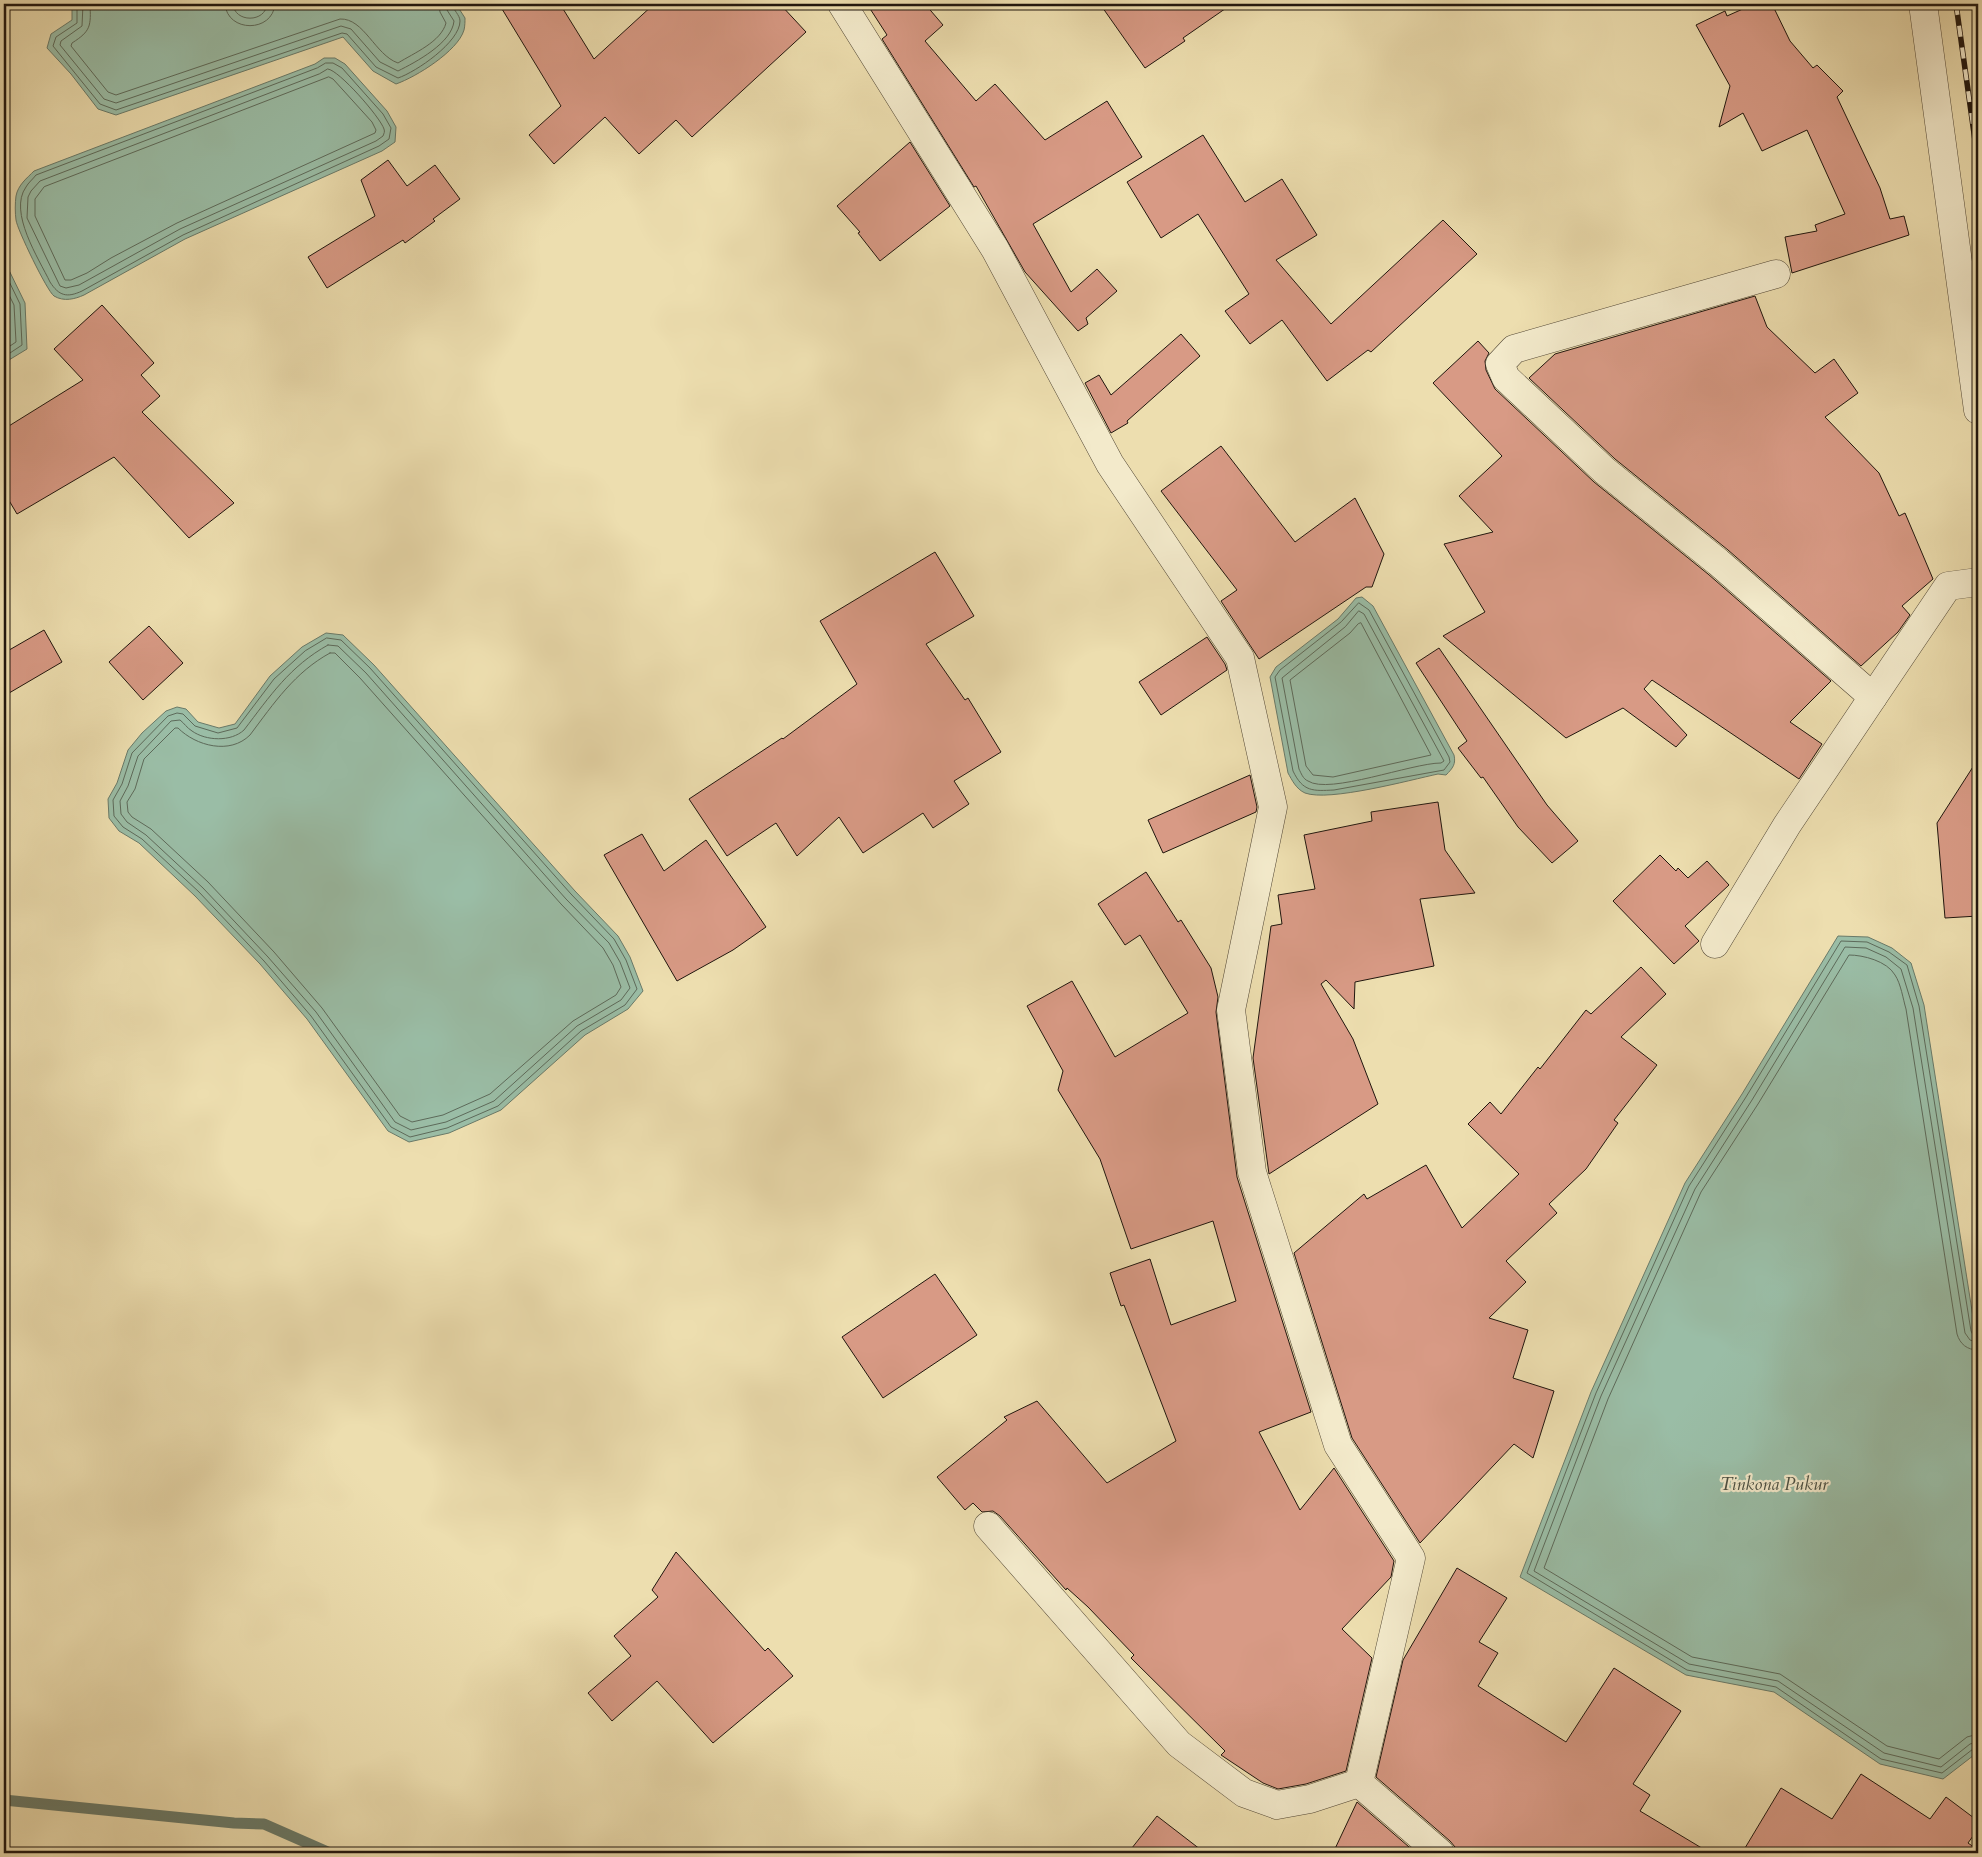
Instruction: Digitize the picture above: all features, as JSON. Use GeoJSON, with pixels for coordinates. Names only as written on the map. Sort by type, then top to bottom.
{"type":"FeatureCollection","features":[{"type":"Feature","properties":{"kind":"street"},"geometry":{"type":"LineString","coordinates":[[842,4],[995,249],[1110,464],[1240,658],[1273,807],[1231,1010],[1252,1172],[1338,1445],[1411,1558],[1359,1783]]}},
{"type":"Feature","properties":{"kind":"street"},"geometry":{"type":"LineString","coordinates":[[1923,4],[1978,410]]}},
{"type":"Feature","properties":{"kind":"street"},"geometry":{"type":"LineString","coordinates":[[1776,274],[1514,349],[1500,364],[1506,378],[1605,471],[1718,562],[1873,697]]}},
{"type":"Feature","properties":{"kind":"street"},"geometry":{"type":"LineString","coordinates":[[1715,944],[1787,825],[1948,586],[1978,582]]}},
{"type":"Feature","properties":{"kind":"street"},"geometry":{"type":"LineString","coordinates":[[988,1526],[1179,1744],[1244,1794],[1277,1805],[1310,1799],[1359,1783]]}},
{"type":"Feature","properties":{"kind":"street"},"geometry":{"type":"LineString","coordinates":[[1359,1783],[1440,1853]]}},
{"type":"Feature","properties":{"kind":"water"},"geometry":{"type":"Polygon","coordinates":[[[72,4],[236,4],[247,7],[270,4],[456,4],[465,18],[465,24],[460,38],[445,54],[414,76],[396,84],[373,71],[343,37],[116,115],[98,109],[71,74],[47,48],[51,34],[72,20],[72,4]]]}},
{"type":"Feature","properties":{"kind":"water"},"geometry":{"type":"Polygon","coordinates":[[[324,58],[335,58],[345,64],[387,111],[396,127],[395,142],[382,151],[185,239],[84,295],[77,298],[62,299],[50,292],[21,235],[16,220],[15,205],[17,192],[23,182],[34,171],[315,64],[324,58]]]}},
{"type":"Feature","properties":{"kind":"water"},"geometry":{"type":"Polygon","coordinates":[[[4,260],[25,303],[27,349],[4,363],[4,260]]]}},
{"type":"Feature","properties":{"kind":"water"},"geometry":{"type":"Polygon","coordinates":[[[1362,597],[1373,606],[1454,755],[1454,763],[1446,775],[1438,774],[1350,793],[1316,795],[1305,793],[1297,787],[1288,773],[1270,677],[1276,667],[1338,619],[1356,598],[1362,597]]]}},
{"type":"Feature","properties":{"kind":"water"},"geometry":{"type":"Polygon","coordinates":[[[326,633],[343,635],[374,665],[575,891],[618,936],[630,957],[643,991],[628,1009],[585,1035],[501,1110],[449,1133],[409,1142],[388,1131],[307,1019],[260,964],[195,896],[139,843],[119,831],[109,818],[108,799],[117,783],[128,750],[142,733],[166,711],[177,707],[186,709],[198,722],[219,728],[235,724],[270,676],[302,647],[326,633]]]}},
{"type":"Feature","properties":{"kind":"water","name":"Tinkona Pukur"},"geometry":{"type":"Polygon","coordinates":[[[1838,936],[1868,937],[1892,948],[1911,963],[1924,1005],[1978,1349],[1978,1752],[1943,1779],[1880,1764],[1774,1692],[1686,1675],[1520,1577],[1591,1392],[1685,1183],[1742,1094],[1838,936]]]}},
{"type":"Feature","properties":{"kind":"building"},"geometry":{"type":"Polygon","coordinates":[[[499,4],[560,4],[594,59],[654,4],[780,4],[806,32],[692,137],[676,120],[639,154],[605,117],[554,164],[529,135],[561,106],[499,4]]]}},
{"type":"Feature","properties":{"kind":"building"},"geometry":{"type":"Polygon","coordinates":[[[867,4],[925,4],[943,25],[925,41],[976,101],[995,84],[1045,140],[1107,101],[1142,157],[1033,224],[1071,292],[1097,269],[1117,291],[1086,318],[1088,324],[1078,331],[1025,272],[976,186],[974,187],[882,39],[887,35],[867,4]]]}},
{"type":"Feature","properties":{"kind":"building"},"geometry":{"type":"Polygon","coordinates":[[[1100,4],[1232,4],[1183,38],[1185,41],[1145,68],[1100,4]]]}},
{"type":"Feature","properties":{"kind":"building"},"geometry":{"type":"Polygon","coordinates":[[[1754,4],[1772,4],[1790,41],[1813,68],[1817,65],[1843,91],[1837,97],[1880,188],[1890,219],[1904,216],[1909,235],[1792,273],[1785,237],[1817,231],[1815,225],[1845,214],[1807,130],[1762,151],[1743,113],[1719,127],[1730,86],[1696,25],[1725,11],[1727,16],[1754,4]]]}},
{"type":"Feature","properties":{"kind":"building"},"geometry":{"type":"Polygon","coordinates":[[[1203,135],[1245,202],[1282,179],[1317,235],[1276,260],[1331,324],[1443,220],[1477,254],[1371,352],[1368,350],[1327,381],[1282,320],[1250,344],[1225,311],[1249,294],[1198,214],[1161,238],[1127,182],[1203,135]]]}},
{"type":"Feature","properties":{"kind":"building"},"geometry":{"type":"Polygon","coordinates":[[[910,142],[950,206],[880,261],[858,233],[860,232],[837,206],[910,142]]]}},
{"type":"Feature","properties":{"kind":"building"},"geometry":{"type":"Polygon","coordinates":[[[388,160],[407,186],[435,165],[460,199],[433,219],[435,221],[405,243],[403,240],[327,288],[308,257],[375,216],[361,180],[388,160]]]}},
{"type":"Feature","properties":{"kind":"building"},"geometry":{"type":"Polygon","coordinates":[[[1755,296],[1767,327],[1815,373],[1834,359],[1858,393],[1825,417],[1879,473],[1899,516],[1905,513],[1933,579],[1902,606],[1910,615],[1898,632],[1861,666],[1728,550],[1615,459],[1529,378],[1555,354],[1755,296]]]}},
{"type":"Feature","properties":{"kind":"building"},"geometry":{"type":"Polygon","coordinates":[[[102,305],[154,363],[141,375],[160,396],[142,412],[234,503],[189,538],[114,457],[17,514],[4,492],[4,429],[83,380],[54,349],[102,305]]]}},
{"type":"Feature","properties":{"kind":"building"},"geometry":{"type":"Polygon","coordinates":[[[1181,334],[1200,356],[1127,421],[1128,423],[1111,433],[1085,383],[1099,375],[1111,395],[1181,334]]]}},
{"type":"Feature","properties":{"kind":"building"},"geometry":{"type":"Polygon","coordinates":[[[1478,341],[1489,353],[1485,361],[1486,370],[1495,389],[1594,482],[1708,574],[1831,681],[1790,722],[1822,744],[1799,779],[1652,680],[1644,689],[1687,735],[1676,747],[1623,708],[1566,738],[1443,636],[1485,612],[1444,544],[1493,532],[1459,496],[1502,456],[1433,383],[1478,341]]]}},
{"type":"Feature","properties":{"kind":"building"},"geometry":{"type":"Polygon","coordinates":[[[1221,446],[1295,542],[1355,498],[1384,554],[1372,587],[1366,587],[1259,659],[1221,601],[1237,590],[1161,491],[1221,446]]]}},
{"type":"Feature","properties":{"kind":"building"},"geometry":{"type":"Polygon","coordinates":[[[935,552],[974,616],[926,644],[965,700],[968,698],[1001,752],[954,781],[969,804],[933,828],[923,813],[863,853],[839,817],[797,856],[776,823],[727,856],[689,799],[783,739],[857,684],[820,621],[935,552]]]}},
{"type":"Feature","properties":{"kind":"building"},"geometry":{"type":"Polygon","coordinates":[[[149,626],[183,663],[143,700],[109,662],[149,626]]]}},
{"type":"Feature","properties":{"kind":"building"},"geometry":{"type":"Polygon","coordinates":[[[44,630],[62,662],[4,696],[4,653],[44,630]]]}},
{"type":"Feature","properties":{"kind":"building"},"geometry":{"type":"Polygon","coordinates":[[[1207,637],[1227,670],[1161,715],[1139,682],[1207,637]]]}},
{"type":"Feature","properties":{"kind":"building"},"geometry":{"type":"Polygon","coordinates":[[[1439,648],[1547,805],[1578,841],[1552,863],[1518,827],[1483,777],[1481,778],[1458,748],[1467,741],[1416,663],[1439,648]]]}},
{"type":"Feature","properties":{"kind":"building"},"geometry":{"type":"Polygon","coordinates":[[[1978,759],[1978,916],[1945,918],[1937,823],[1978,759]]]}},
{"type":"Feature","properties":{"kind":"building"},"geometry":{"type":"Polygon","coordinates":[[[1250,775],[1257,807],[1256,812],[1163,853],[1148,820],[1250,775]]]}},
{"type":"Feature","properties":{"kind":"building"},"geometry":{"type":"Polygon","coordinates":[[[1438,802],[1445,850],[1475,893],[1420,899],[1434,966],[1355,982],[1354,1009],[1326,980],[1321,984],[1353,1039],[1378,1104],[1269,1174],[1253,1058],[1271,926],[1282,924],[1278,895],[1315,889],[1304,835],[1372,821],[1371,812],[1438,802]]]}},
{"type":"Feature","properties":{"kind":"building"},"geometry":{"type":"Polygon","coordinates":[[[642,834],[664,871],[706,840],[766,927],[733,950],[677,981],[604,855],[642,834]]]}},
{"type":"Feature","properties":{"kind":"building"},"geometry":{"type":"Polygon","coordinates":[[[1660,855],[1676,871],[1678,868],[1688,878],[1707,861],[1729,885],[1685,926],[1699,941],[1674,964],[1613,901],[1660,855]]]}},
{"type":"Feature","properties":{"kind":"building"},"geometry":{"type":"Polygon","coordinates":[[[1146,872],[1178,922],[1181,920],[1211,968],[1218,997],[1216,1012],[1237,1177],[1311,1412],[1259,1432],[1300,1510],[1334,1468],[1394,1561],[1391,1577],[1342,1629],[1372,1658],[1346,1771],[1306,1784],[1278,1789],[1263,1783],[1221,1755],[1225,1751],[1131,1658],[1134,1655],[1088,1607],[1067,1588],[1066,1590],[1000,1516],[993,1511],[982,1512],[973,1503],[965,1510],[937,1477],[1007,1420],[1004,1417],[1037,1401],[1107,1483],[1176,1441],[1124,1305],[1121,1306],[1110,1273],[1150,1259],[1171,1325],[1236,1301],[1213,1221],[1131,1249],[1100,1159],[1058,1090],[1063,1071],[1027,1006],[1072,981],[1115,1057],[1188,1013],[1140,935],[1125,945],[1098,904],[1146,872]]]}},
{"type":"Feature","properties":{"kind":"building"},"geometry":{"type":"Polygon","coordinates":[[[1641,967],[1666,994],[1621,1037],[1657,1065],[1614,1120],[1618,1123],[1586,1169],[1549,1204],[1557,1213],[1506,1261],[1526,1282],[1489,1318],[1528,1330],[1513,1378],[1554,1391],[1533,1458],[1514,1444],[1420,1543],[1352,1438],[1294,1253],[1364,1194],[1367,1199],[1426,1165],[1462,1228],[1519,1174],[1468,1124],[1490,1102],[1501,1114],[1538,1067],[1540,1069],[1586,1010],[1591,1014],[1641,967]]]}},
{"type":"Feature","properties":{"kind":"building"},"geometry":{"type":"Polygon","coordinates":[[[935,1274],[977,1335],[883,1398],[842,1337],[935,1274]]]}},
{"type":"Feature","properties":{"kind":"building"},"geometry":{"type":"Polygon","coordinates":[[[676,1552],[765,1651],[768,1648],[793,1676],[713,1743],[657,1681],[612,1721],[588,1693],[631,1656],[614,1636],[658,1597],[652,1590],[676,1552]]]}},
{"type":"Feature","properties":{"kind":"building"},"geometry":{"type":"Polygon","coordinates":[[[1457,1568],[1507,1598],[1479,1642],[1498,1653],[1478,1686],[1566,1742],[1614,1668],[1681,1711],[1633,1784],[1650,1795],[1640,1811],[1710,1853],[1455,1853],[1455,1847],[1450,1841],[1376,1777],[1403,1660],[1457,1568]]]}},
{"type":"Feature","properties":{"kind":"building"},"geometry":{"type":"Polygon","coordinates":[[[1861,1774],[1930,1819],[1946,1797],[1978,1821],[1978,1829],[1968,1843],[1978,1850],[1978,1853],[1742,1853],[1781,1788],[1832,1819],[1861,1774]]]}},
{"type":"Feature","properties":{"kind":"building"},"geometry":{"type":"Polygon","coordinates":[[[1357,1802],[1416,1853],[1333,1853],[1357,1802]]]}},
{"type":"Feature","properties":{"kind":"building"},"geometry":{"type":"Polygon","coordinates":[[[1157,1816],[1205,1853],[1128,1853],[1157,1816]]]}},
{"type":"Feature","properties":{"kind":"waterway"},"geometry":{"type":"LineString","coordinates":[[4,1800],[234,1823],[264,1824],[330,1853]]}},
{"type":"Feature","properties":{"kind":"railway"},"geometry":{"type":"LineString","coordinates":[[1956,4],[1978,162]]}}]}
